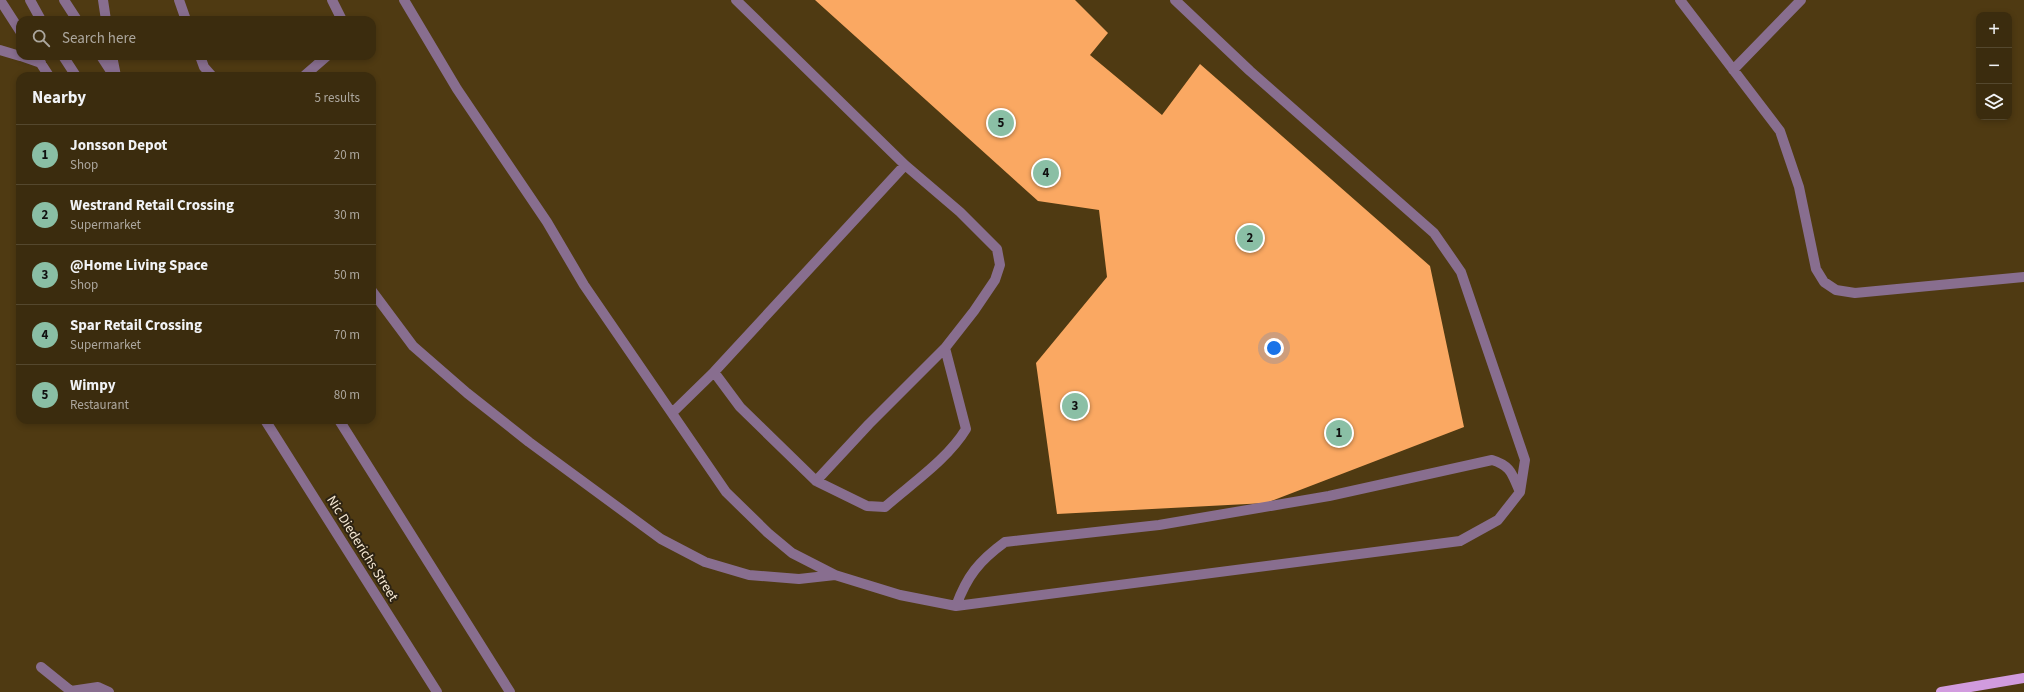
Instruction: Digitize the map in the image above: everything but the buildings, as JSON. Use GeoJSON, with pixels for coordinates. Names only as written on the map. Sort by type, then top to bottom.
{"type":"FeatureCollection","features":[{"type":"Feature","properties":{"kind":"main road"},"geometry":{"type":"LineString","coordinates":[[1941,692],[2024,678]]}},
{"type":"Feature","properties":{"kind":"street"},"geometry":{"type":"LineString","coordinates":[[0,0],[16,25]]}},
{"type":"Feature","properties":{"kind":"street"},"geometry":{"type":"LineString","coordinates":[[30,0],[39,16]]}},
{"type":"Feature","properties":{"kind":"street"},"geometry":{"type":"LineString","coordinates":[[64,0],[74,16]]}},
{"type":"Feature","properties":{"kind":"street"},"geometry":{"type":"LineString","coordinates":[[103,0],[105,16]]}},
{"type":"Feature","properties":{"kind":"street"},"geometry":{"type":"LineString","coordinates":[[179,0],[185,16]]}},
{"type":"Feature","properties":{"kind":"street"},"geometry":{"type":"LineString","coordinates":[[332,0],[340,16]]}},
{"type":"Feature","properties":{"kind":"street"},"geometry":{"type":"LineString","coordinates":[[404,0],[457,89],[547,222],[584,286],[726,492],[792,553],[835,575],[900,595],[956,606],[1460,541],[1498,520],[1520,492],[1525,460],[1461,272],[1434,233],[1250,71],[1175,0]]}},
{"type":"Feature","properties":{"kind":"street"},"geometry":{"type":"LineString","coordinates":[[736,0],[905,165],[960,212],[997,249],[1000,265],[995,280],[974,311],[944,348],[869,424],[816,481]]}},
{"type":"Feature","properties":{"kind":"street"},"geometry":{"type":"LineString","coordinates":[[1680,0],[1780,131],[1799,187],[1816,269],[1824,282],[1836,290],[1855,293],[2024,277]]}},
{"type":"Feature","properties":{"kind":"street"},"geometry":{"type":"LineString","coordinates":[[1733,70],[1801,0]]}},
{"type":"Feature","properties":{"kind":"street"},"geometry":{"type":"LineString","coordinates":[[0,50],[16,55]]}},
{"type":"Feature","properties":{"kind":"street"},"geometry":{"type":"LineString","coordinates":[[39,60],[46,72]]}},
{"type":"Feature","properties":{"kind":"street"},"geometry":{"type":"LineString","coordinates":[[66,60],[73,72]]}},
{"type":"Feature","properties":{"kind":"street"},"geometry":{"type":"LineString","coordinates":[[104,60],[112,72]]}},
{"type":"Feature","properties":{"kind":"street"},"geometry":{"type":"LineString","coordinates":[[113,60],[114,72]]}},
{"type":"Feature","properties":{"kind":"street"},"geometry":{"type":"LineString","coordinates":[[201,60],[204,67],[208,72]]}},
{"type":"Feature","properties":{"kind":"street"},"geometry":{"type":"LineString","coordinates":[[309,72],[323,60]]}},
{"type":"Feature","properties":{"kind":"street"},"geometry":{"type":"LineString","coordinates":[[672,413],[714,372],[905,165]]}},
{"type":"Feature","properties":{"kind":"street"},"geometry":{"type":"LineString","coordinates":[[376,296],[412,346],[467,394],[528,442],[661,539],[705,562],[749,575],[799,579],[835,575]]}},
{"type":"Feature","properties":{"kind":"street"},"geometry":{"type":"LineString","coordinates":[[714,372],[740,407],[816,481],[867,506],[886,508],[959,440],[966,429],[944,348]]}},
{"type":"Feature","properties":{"kind":"street","name":"Nic Diederichs Street"},"geometry":{"type":"LineString","coordinates":[[269,424],[437,692]]}},
{"type":"Feature","properties":{"kind":"street"},"geometry":{"type":"LineString","coordinates":[[342,424],[510,692]]}},
{"type":"Feature","properties":{"kind":"street"},"geometry":{"type":"LineString","coordinates":[[956,606],[964,585],[973,571],[988,554],[1005,542],[1159,525],[1329,496],[1492,460],[1504,463],[1512,473],[1520,492]]}},
{"type":"Feature","properties":{"kind":"street"},"geometry":{"type":"LineString","coordinates":[[41,667],[71,692],[98,687],[109,692]]}},
{"type":"Feature","properties":{"kind":"place","name":"Wimpy"},"geometry":{"type":"Point","coordinates":[1001,123]}},
{"type":"Feature","properties":{"kind":"place","name":"Spar Retail Crossing"},"geometry":{"type":"Point","coordinates":[1046,173]}},
{"type":"Feature","properties":{"kind":"place","name":"Westrand Retail Crossing"},"geometry":{"type":"Point","coordinates":[1250,238]}},
{"type":"Feature","properties":{"kind":"place","name":"@Home Living Space"},"geometry":{"type":"Point","coordinates":[1075,406]}},
{"type":"Feature","properties":{"kind":"place","name":"Jonsson Depot"},"geometry":{"type":"Point","coordinates":[1339,433]}}]}
